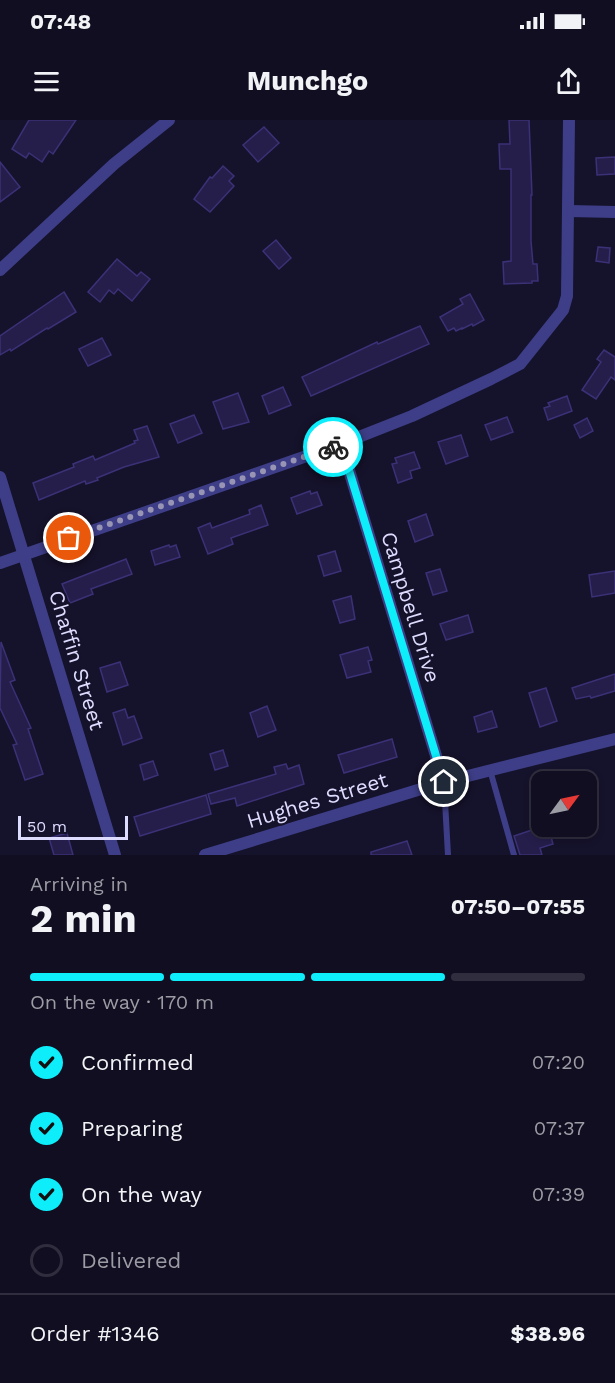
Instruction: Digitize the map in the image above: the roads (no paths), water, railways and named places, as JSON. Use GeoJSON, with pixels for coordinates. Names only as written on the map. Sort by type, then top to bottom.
{"type":"FeatureCollection","features":[{"type":"Feature","properties":{"kind":"street"},"geometry":{"type":"LineString","coordinates":[[0,270],[114,164],[169,120]]}},
{"type":"Feature","properties":{"kind":"street"},"geometry":{"type":"LineString","coordinates":[[0,563],[341,444],[412,416],[520,364],[563,310],[567,296],[569,120]]}},
{"type":"Feature","properties":{"kind":"street"},"geometry":{"type":"LineString","coordinates":[[569,211],[615,212]]}},
{"type":"Feature","properties":{"kind":"street","name":"Campbell Drive"},"geometry":{"type":"LineString","coordinates":[[341,444],[444,782]]}},
{"type":"Feature","properties":{"kind":"street","name":"Chaffin Street"},"geometry":{"type":"LineString","coordinates":[[0,477],[115,855]]}},
{"type":"Feature","properties":{"kind":"street","name":"Hughes Street"},"geometry":{"type":"LineString","coordinates":[[205,855],[444,782],[615,739]]}},
{"type":"Feature","properties":{"kind":"lane"},"geometry":{"type":"LineString","coordinates":[[490,770],[514,855]]}},
{"type":"Feature","properties":{"kind":"lane"},"geometry":{"type":"LineString","coordinates":[[444,782],[448,855]]}}]}
